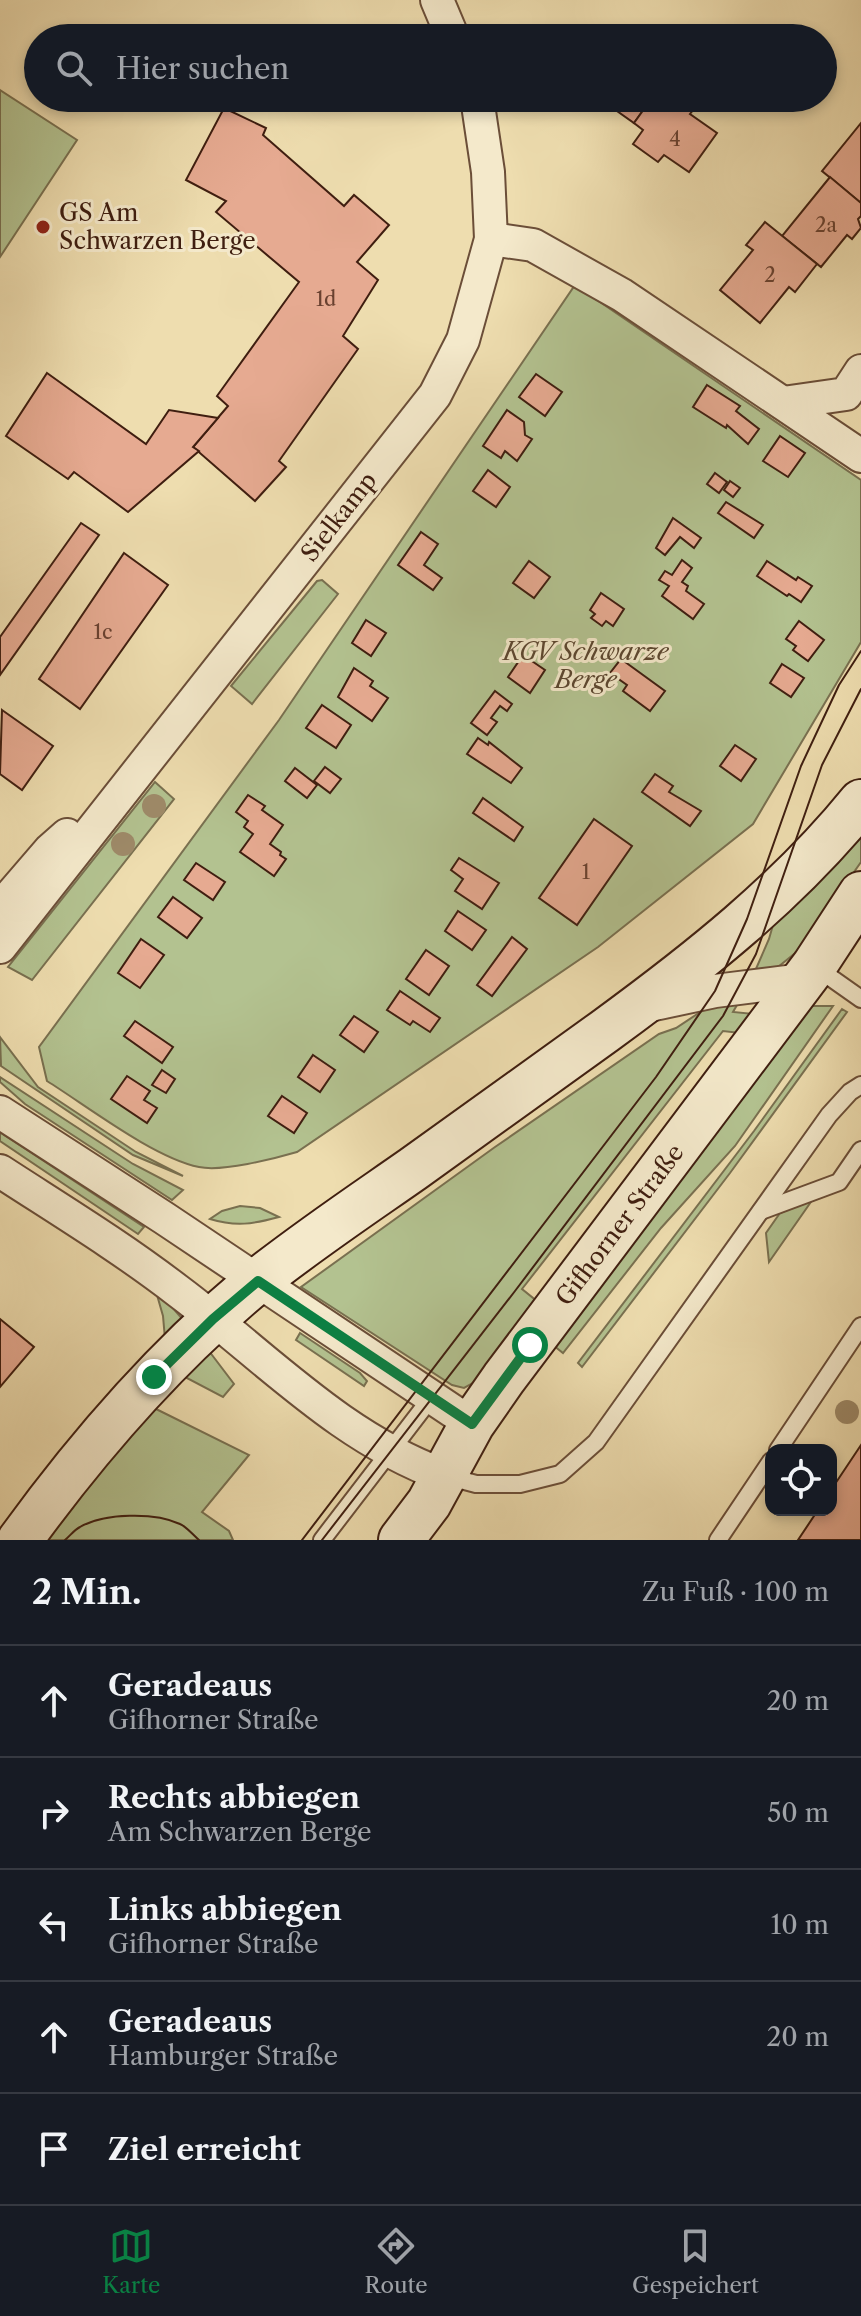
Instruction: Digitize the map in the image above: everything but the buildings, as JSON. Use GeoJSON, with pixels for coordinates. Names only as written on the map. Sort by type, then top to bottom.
{"type":"FeatureCollection","features":[{"type":"Feature","properties":{"kind":"main road"},"geometry":{"type":"LineString","coordinates":[[20,1540],[89,1447],[161,1369],[213,1319],[258,1281],[637,1008],[718,946],[777,892],[861,802]]}},
{"type":"Feature","properties":{"kind":"main road","name":"Gifhorner Straße"},"geometry":{"type":"LineString","coordinates":[[401,1540],[429,1503],[472,1424],[809,973],[861,894]]}},
{"type":"Feature","properties":{"kind":"street"},"geometry":{"type":"LineString","coordinates":[[437,0],[447,24]]}},
{"type":"Feature","properties":{"kind":"street","name":"Sielkamp"},"geometry":{"type":"LineString","coordinates":[[0,947],[435,395],[463,340],[491,239],[488,172],[479,112]]}},
{"type":"Feature","properties":{"kind":"street"},"geometry":{"type":"LineString","coordinates":[[491,239],[533,245],[622,295],[861,456]]}},
{"type":"Feature","properties":{"kind":"street"},"geometry":{"type":"LineString","coordinates":[[783,403],[846,394],[861,371]]}},
{"type":"Feature","properties":{"kind":"street","name":"Sielkamp"},"geometry":{"type":"LineString","coordinates":[[0,908],[50,850],[141,770]]}},
{"type":"Feature","properties":{"kind":"street"},"geometry":{"type":"LineString","coordinates":[[637,1008],[809,973]]}},
{"type":"Feature","properties":{"kind":"street"},"geometry":{"type":"LineString","coordinates":[[0,1112],[472,1424]]}},
{"type":"Feature","properties":{"kind":"street"},"geometry":{"type":"LineString","coordinates":[[0,1171],[145,1267],[304,1394],[391,1453],[443,1475]]}},
{"type":"Feature","properties":{"kind":"lane"},"geometry":{"type":"LineString","coordinates":[[809,973],[861,999]]}},
{"type":"Feature","properties":{"kind":"lane"},"geometry":{"type":"LineString","coordinates":[[443,1475],[476,1484],[520,1484],[560,1474],[596,1442],[829,1115],[850,1092],[861,1085]]}},
{"type":"Feature","properties":{"kind":"lane"},"geometry":{"type":"LineString","coordinates":[[761,1211],[839,1182],[861,1150]]}},
{"type":"Feature","properties":{"kind":"lane"},"geometry":{"type":"LineString","coordinates":[[782,1444],[861,1326]]}},
{"type":"Feature","properties":{"kind":"lane"},"geometry":{"type":"LineString","coordinates":[[322,1540],[431,1398]]}},
{"type":"Feature","properties":{"kind":"lane"},"geometry":{"type":"LineString","coordinates":[[718,1540],[765,1470]]}},
{"type":"Feature","properties":{"kind":"green space"},"geometry":{"type":"Polygon","coordinates":[[[0,90],[24,106],[24,112],[34,112],[77,140],[0,257],[0,90]]]}},
{"type":"Feature","properties":{"kind":"green space","name":"KGV Schwarze Berge"},"geometry":{"type":"Polygon","coordinates":[[[575,285],[861,480],[861,642],[753,824],[598,947],[297,1152],[221,1168],[181,1162],[121,1130],[47,1081],[39,1047],[279,720],[575,285]]]}},
{"type":"Feature","properties":{"kind":"green space"},"geometry":{"type":"Polygon","coordinates":[[[322,580],[338,594],[252,704],[231,686],[317,581],[322,580]]]}},
{"type":"Feature","properties":{"kind":"green space"},"geometry":{"type":"Polygon","coordinates":[[[155,782],[174,799],[32,980],[8,967],[155,782]]]}},
{"type":"Feature","properties":{"kind":"green space"},"geometry":{"type":"Polygon","coordinates":[[[861,833],[861,862],[799,950],[768,975],[752,979],[733,1012],[754,1014],[740,1033],[723,1031],[522,1289],[538,1302],[475,1382],[464,1388],[452,1385],[301,1287],[659,1034],[676,1028],[752,978],[777,911],[861,833]]]}},
{"type":"Feature","properties":{"kind":"green space"},"geometry":{"type":"Polygon","coordinates":[[[807,1006],[833,1006],[735,1146],[661,1228],[563,1353],[553,1345],[807,1006]]]}},
{"type":"Feature","properties":{"kind":"green space"},"geometry":{"type":"Polygon","coordinates":[[[842,1009],[847,1012],[730,1173],[582,1367],[578,1363],[842,1009]]]}},
{"type":"Feature","properties":{"kind":"green space"},"geometry":{"type":"Polygon","coordinates":[[[0,1037],[38,1087],[136,1152],[183,1176],[133,1155],[1,1066],[0,1037]]]}},
{"type":"Feature","properties":{"kind":"green space"},"geometry":{"type":"Polygon","coordinates":[[[0,1077],[133,1164],[183,1190],[172,1200],[25,1104],[0,1082],[0,1077]]]}},
{"type":"Feature","properties":{"kind":"green space"},"geometry":{"type":"Polygon","coordinates":[[[0,1132],[144,1227],[138,1234],[0,1141],[0,1132]]]}},
{"type":"Feature","properties":{"kind":"green space"},"geometry":{"type":"Polygon","coordinates":[[[813,1199],[769,1262],[766,1233],[780,1213],[813,1199]]]}},
{"type":"Feature","properties":{"kind":"green space"},"geometry":{"type":"Polygon","coordinates":[[[240,1206],[260,1208],[279,1217],[244,1224],[210,1219],[222,1211],[240,1206]]]}},
{"type":"Feature","properties":{"kind":"green space"},"geometry":{"type":"Polygon","coordinates":[[[159,1292],[185,1322],[165,1339],[157,1295],[159,1292]]]}},
{"type":"Feature","properties":{"kind":"green space"},"geometry":{"type":"Polygon","coordinates":[[[300,1333],[360,1373],[367,1381],[364,1386],[296,1340],[300,1333]]]}},
{"type":"Feature","properties":{"kind":"green space"},"geometry":{"type":"Polygon","coordinates":[[[209,1351],[234,1384],[223,1397],[183,1376],[209,1351]]]}},
{"type":"Feature","properties":{"kind":"green space"},"geometry":{"type":"Polygon","coordinates":[[[150,1406],[249,1455],[202,1512],[229,1531],[233,1540],[43,1540],[150,1406]]]}},
{"type":"Feature","properties":{"kind":"tram line"},"geometry":{"type":"LineString","coordinates":[[302,1540],[656,1077],[715,991],[747,919],[801,766],[839,685],[861,651]]}},
{"type":"Feature","properties":{"kind":"tram line"},"geometry":{"type":"LineString","coordinates":[[322,1540],[723,1016],[756,954],[822,765],[861,689]]}},
{"type":"Feature","properties":{"kind":"tram line"},"geometry":{"type":"LineString","coordinates":[[65,1540],[90,1522],[130,1516],[170,1520],[183,1525],[199,1540]]}},
{"type":"Feature","properties":{"kind":"place","name":"GS Am Schwarzen Berge"},"geometry":{"type":"Point","coordinates":[43,227]}},
{"type":"Feature","properties":{"kind":"route"},"geometry":{"type":"LineString","coordinates":[[154,1377],[213,1319],[258,1281],[472,1424],[530,1345]]}}]}
